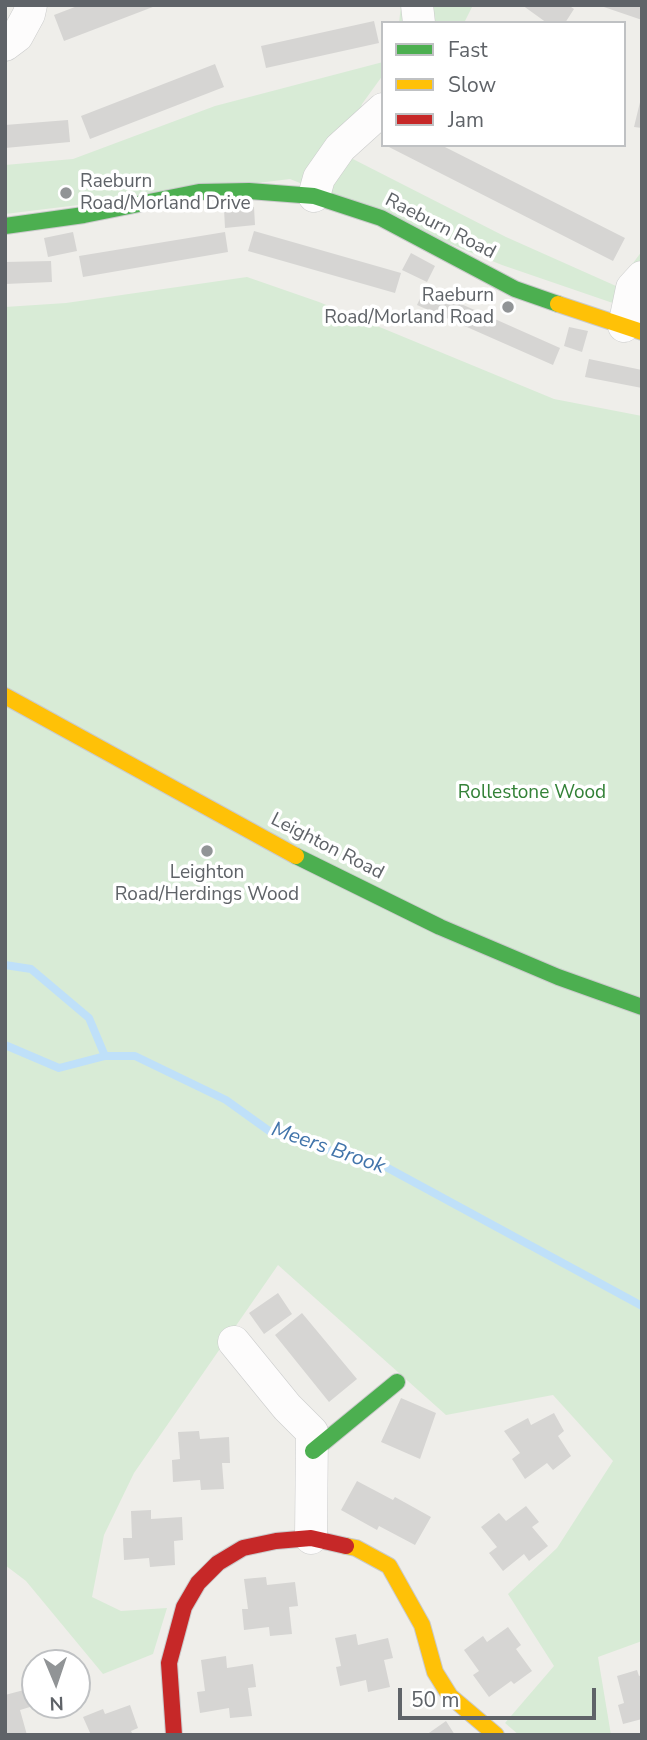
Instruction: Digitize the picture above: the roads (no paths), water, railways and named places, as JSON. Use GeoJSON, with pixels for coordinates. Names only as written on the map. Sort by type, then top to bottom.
{"type":"FeatureCollection","features":[{"type":"Feature","properties":{"kind":"street"},"geometry":{"type":"LineString","coordinates":[[5,45],[17,36],[31,5]]}},
{"type":"Feature","properties":{"kind":"street"},"geometry":{"type":"LineString","coordinates":[[314,196],[319,177],[340,148],[381,111]]}},
{"type":"Feature","properties":{"kind":"street","name":"Raeburn Road"},"geometry":{"type":"LineString","coordinates":[[5,226],[84,215],[199,192],[249,191],[314,196],[381,218],[516,289],[633,329]]}},
{"type":"Feature","properties":{"kind":"street"},"geometry":{"type":"LineString","coordinates":[[633,329],[632,288],[642,277]]}},
{"type":"Feature","properties":{"kind":"street","name":"Leighton Road"},"geometry":{"type":"LineString","coordinates":[[5,696],[302,860],[440,927],[558,977],[642,1007]]}},
{"type":"Feature","properties":{"kind":"street"},"geometry":{"type":"LineString","coordinates":[[234,1342],[312,1432],[311,1538]]}},
{"type":"Feature","properties":{"kind":"street"},"geometry":{"type":"LineString","coordinates":[[313,1451],[397,1382]]}},
{"type":"Feature","properties":{"kind":"street"},"geometry":{"type":"LineString","coordinates":[[174,1735],[169,1663],[184,1607],[198,1583],[218,1563],[243,1548],[276,1541],[311,1538],[356,1548],[388,1566],[422,1625],[435,1672],[450,1696],[496,1735]]}},
{"type":"Feature","properties":{"kind":"waterway"},"geometry":{"type":"LineString","coordinates":[[5,965],[31,969],[89,1018],[105,1056]]}},
{"type":"Feature","properties":{"kind":"waterway","name":"Meers Brook"},"geometry":{"type":"LineString","coordinates":[[5,1045],[59,1068],[105,1056],[135,1056],[226,1100],[272,1133],[386,1167],[642,1306]]}},
{"type":"Feature","properties":{"kind":"place","name":"Raeburn Road/Morland Drive"},"geometry":{"type":"Point","coordinates":[66,193]}},
{"type":"Feature","properties":{"kind":"place","name":"Raeburn Road/Morland Road"},"geometry":{"type":"Point","coordinates":[508,307]}},
{"type":"Feature","properties":{"kind":"place","name":"Leighton Road/Herdings Wood"},"geometry":{"type":"Point","coordinates":[207,851]}},
{"type":"Feature","properties":{"kind":"park label","name":"Rollestone Wood"},"geometry":{"type":"Point","coordinates":[532,793]}}]}
